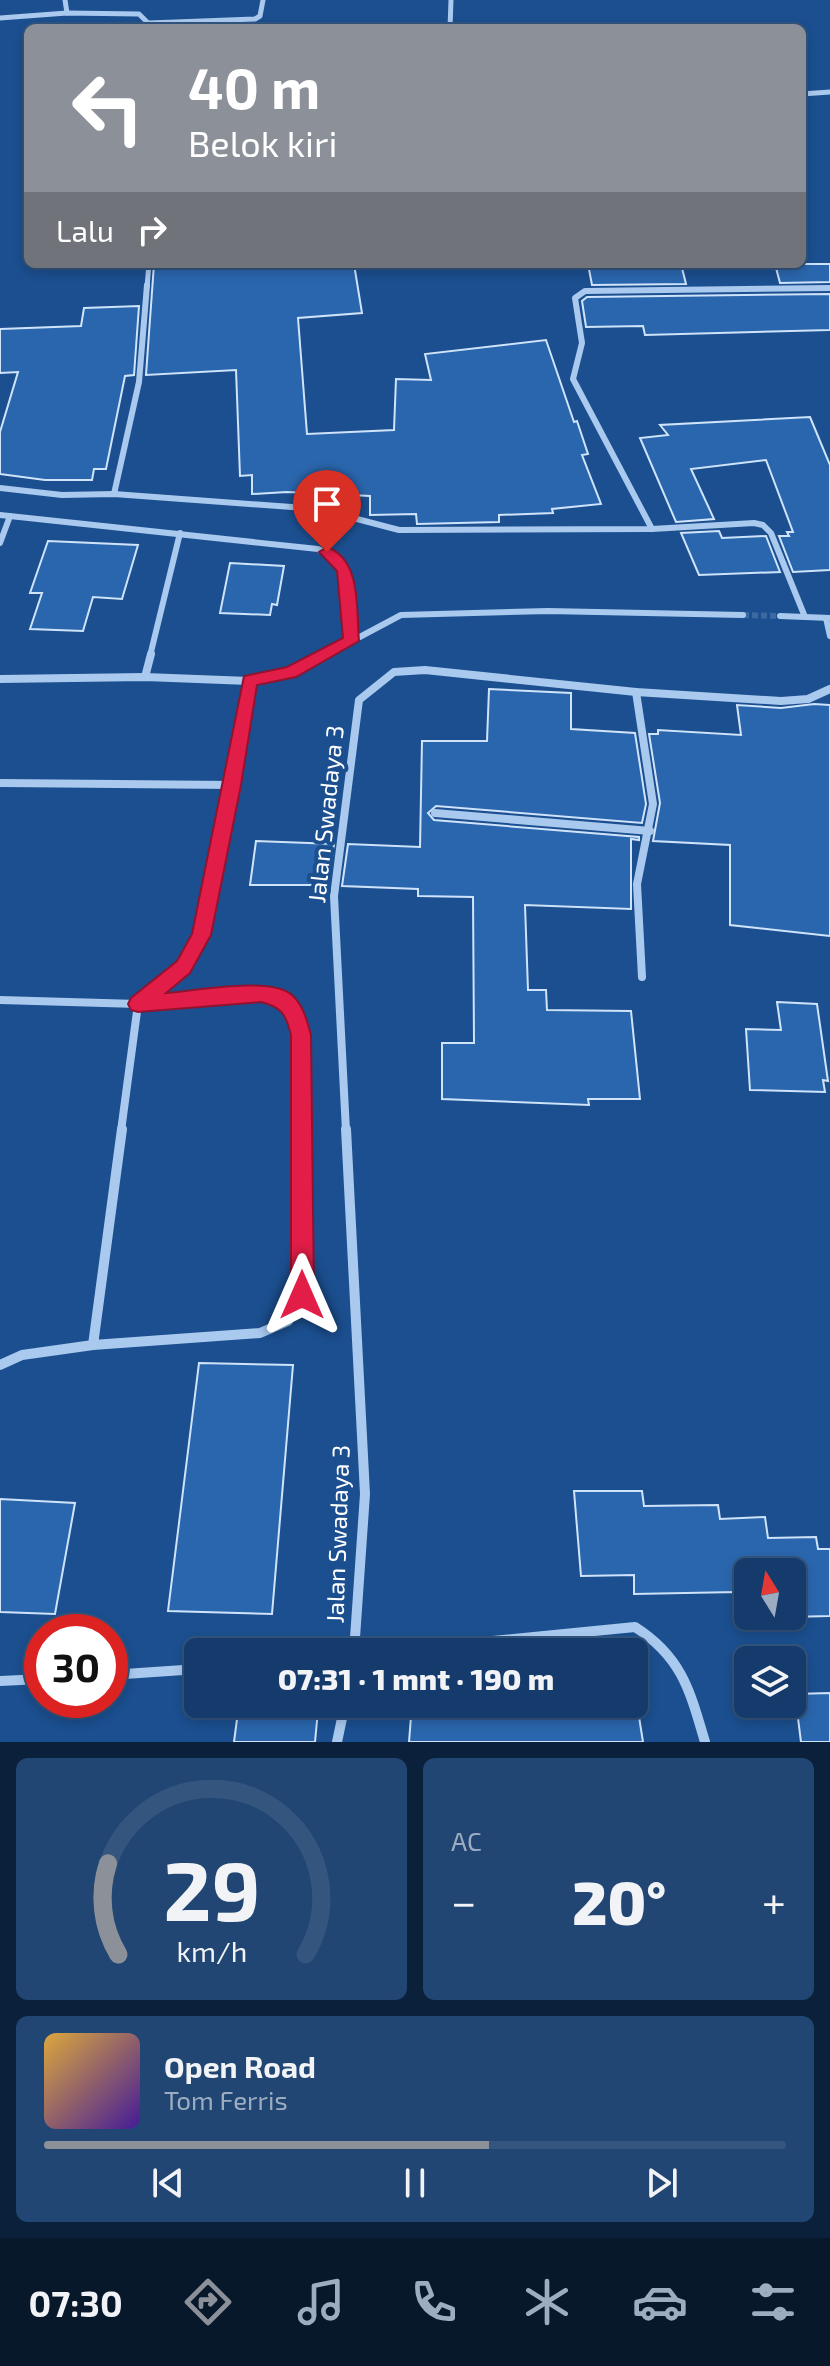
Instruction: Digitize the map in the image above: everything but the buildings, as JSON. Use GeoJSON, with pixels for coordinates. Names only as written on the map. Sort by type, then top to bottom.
{"type":"FeatureCollection","features":[{"type":"Feature","properties":{"kind":"street"},"geometry":{"type":"LineString","coordinates":[[65,0],[67,13]]}},
{"type":"Feature","properties":{"kind":"street"},"geometry":{"type":"LineString","coordinates":[[173,24],[247,21],[260,16],[263,0]]}},
{"type":"Feature","properties":{"kind":"street"},"geometry":{"type":"LineString","coordinates":[[450,24],[451,0]]}},
{"type":"Feature","properties":{"kind":"street"},"geometry":{"type":"LineString","coordinates":[[0,18],[67,13],[139,14],[147,24]]}},
{"type":"Feature","properties":{"kind":"street"},"geometry":{"type":"LineString","coordinates":[[806,94],[830,92]]}},
{"type":"Feature","properties":{"kind":"street"},"geometry":{"type":"LineString","coordinates":[[114,494],[139,382],[149,268]]}},
{"type":"Feature","properties":{"kind":"street"},"geometry":{"type":"LineString","coordinates":[[652,529],[573,379],[582,343],[575,298],[585,291],[830,288]]}},
{"type":"Feature","properties":{"kind":"street"},"geometry":{"type":"LineString","coordinates":[[0,488],[62,495],[114,494],[319,509],[395,530],[652,529],[742,523],[763,525],[771,533],[805,617]]}},
{"type":"Feature","properties":{"kind":"street"},"geometry":{"type":"LineString","coordinates":[[0,515],[327,552],[345,570],[351,641]]}},
{"type":"Feature","properties":{"kind":"street"},"geometry":{"type":"LineString","coordinates":[[0,543],[10,516]]}},
{"type":"Feature","properties":{"kind":"street"},"geometry":{"type":"LineString","coordinates":[[145,677],[180,533]]}},
{"type":"Feature","properties":{"kind":"street"},"geometry":{"type":"LineString","coordinates":[[0,679],[145,677],[249,681],[291,673],[401,615],[548,611],[743,615]]}},
{"type":"Feature","properties":{"kind":"street"},"geometry":{"type":"LineString","coordinates":[[780,616],[828,618],[830,636]]}},
{"type":"Feature","properties":{"kind":"street","name":"Jalan Swadaya 3"},"geometry":{"type":"LineString","coordinates":[[355,1638],[365,1494],[334,896],[359,700],[394,672],[425,670],[636,692],[781,701],[808,699],[830,689]]}},
{"type":"Feature","properties":{"kind":"street"},"geometry":{"type":"LineString","coordinates":[[93,1345],[138,1004],[184,967],[202,935],[233,785],[249,681]]}},
{"type":"Feature","properties":{"kind":"street"},"geometry":{"type":"LineString","coordinates":[[636,692],[653,804],[637,884],[642,977]]}},
{"type":"Feature","properties":{"kind":"street"},"geometry":{"type":"LineString","coordinates":[[0,783],[233,785]]}},
{"type":"Feature","properties":{"kind":"street"},"geometry":{"type":"LineString","coordinates":[[435,813],[650,831]]}},
{"type":"Feature","properties":{"kind":"street"},"geometry":{"type":"LineString","coordinates":[[0,1000],[138,1004],[261,994],[283,999],[295,1013],[301,1035],[302,1295],[288,1321],[260,1333],[93,1345],[22,1355],[0,1365]]}},
{"type":"Feature","properties":{"kind":"street"},"geometry":{"type":"LineString","coordinates":[[523,1638],[635,1627],[659,1640],[676,1659],[705,1742]]}},
{"type":"Feature","properties":{"kind":"street"},"geometry":{"type":"LineString","coordinates":[[128,1674],[184,1670]]}},
{"type":"Feature","properties":{"kind":"street"},"geometry":{"type":"LineString","coordinates":[[0,1681],[24,1680]]}},
{"type":"Feature","properties":{"kind":"street"},"geometry":{"type":"LineString","coordinates":[[337,1742],[342,1718]]}},
{"type":"Feature","properties":{"kind":"tunnel"},"geometry":{"type":"LineString","coordinates":[[743,615],[780,616]]}},
{"type":"Feature","properties":{"kind":"route"},"geometry":{"type":"LineString","coordinates":[[302,1295],[301,1035],[295,1013],[283,999],[261,994],[138,1004],[184,967],[202,935],[233,785],[249,681],[291,673],[351,641],[345,570],[327,552]]}}]}
